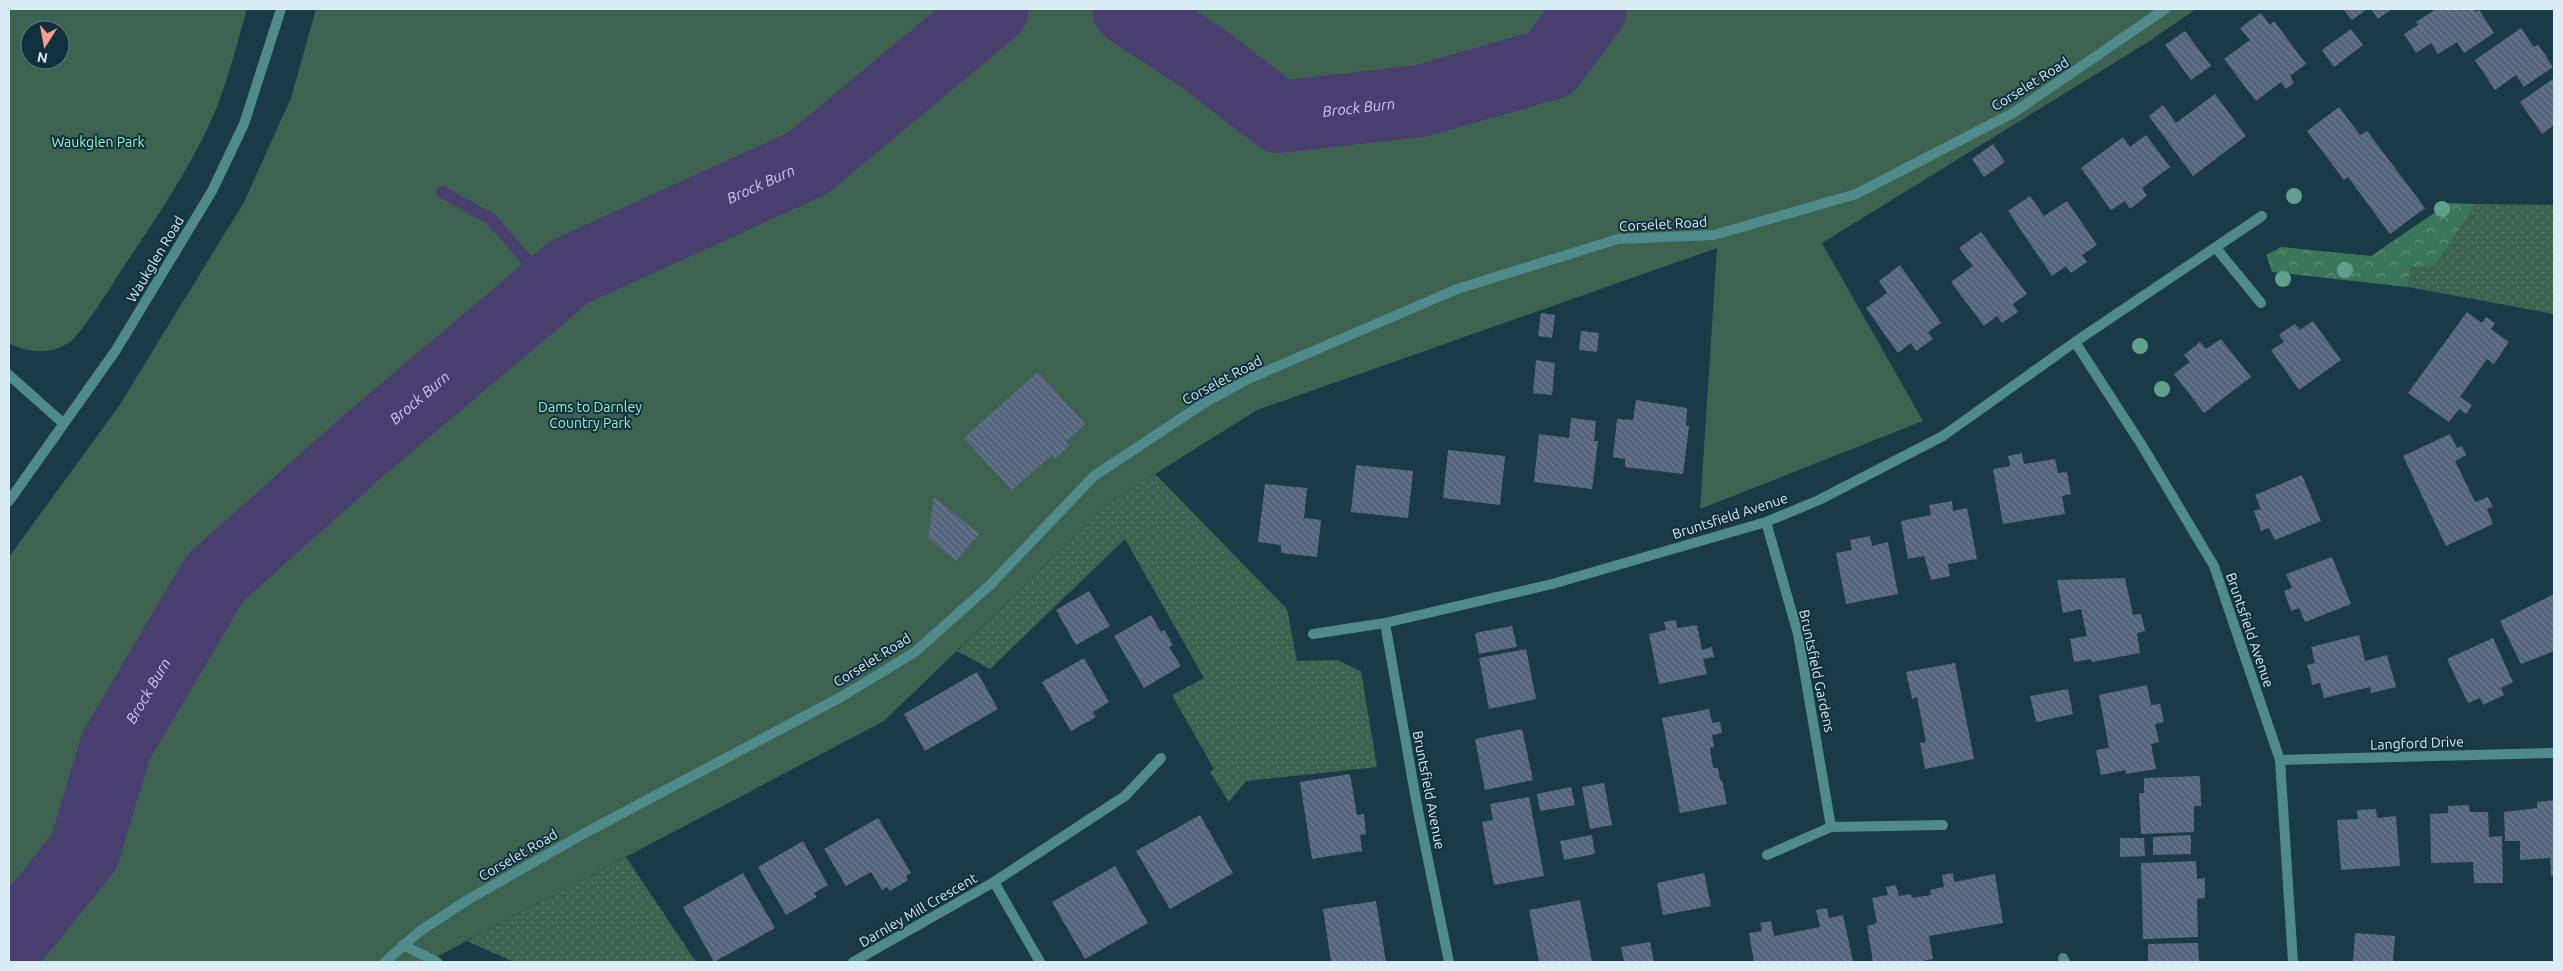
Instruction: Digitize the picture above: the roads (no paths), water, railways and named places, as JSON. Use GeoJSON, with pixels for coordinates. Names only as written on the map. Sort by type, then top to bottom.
{"type":"FeatureCollection","features":[{"type":"Feature","properties":{"kind":"street","name":"Waukglen Road"},"geometry":{"type":"LineString","coordinates":[[9,501],[116,350],[212,191],[244,124],[281,9]]}},
{"type":"Feature","properties":{"kind":"street","name":"Corselet Road"},"geometry":{"type":"LineString","coordinates":[[385,962],[420,932],[477,894],[586,833],[841,697],[915,652],[990,585],[1094,476],[1204,403],[1246,380],[1457,289],[1618,239],[1714,235],[1856,194],[2013,113],[2165,9]]}},
{"type":"Feature","properties":{"kind":"street","name":"Bruntsfield Avenue"},"geometry":{"type":"LineString","coordinates":[[1313,634],[1385,623],[1552,584],[1766,522],[1819,500],[1943,436],[2076,342],[2262,216]]}},
{"type":"Feature","properties":{"kind":"street"},"geometry":{"type":"LineString","coordinates":[[2216,248],[2260,303]]}},
{"type":"Feature","properties":{"kind":"street","name":"Bruntsfield Avenue"},"geometry":{"type":"LineString","coordinates":[[2076,342],[2143,447],[2214,566],[2280,760],[2293,962]]}},
{"type":"Feature","properties":{"kind":"street"},"geometry":{"type":"LineString","coordinates":[[9,375],[63,423]]}},
{"type":"Feature","properties":{"kind":"street","name":"Bruntsfield Gardens"},"geometry":{"type":"LineString","coordinates":[[1766,522],[1798,634],[1831,827]]}},
{"type":"Feature","properties":{"kind":"street","name":"Bruntsfield Avenue"},"geometry":{"type":"LineString","coordinates":[[1385,623],[1418,811],[1449,962]]}},
{"type":"Feature","properties":{"kind":"street","name":"Langford Drive"},"geometry":{"type":"LineString","coordinates":[[2280,760],[2554,753]]}},
{"type":"Feature","properties":{"kind":"street"},"geometry":{"type":"LineString","coordinates":[[994,882],[1125,796],[1161,758]]}},
{"type":"Feature","properties":{"kind":"street"},"geometry":{"type":"LineString","coordinates":[[1767,855],[1831,827],[1943,825]]}},
{"type":"Feature","properties":{"kind":"street","name":"Darnley Mill Crescent"},"geometry":{"type":"LineString","coordinates":[[853,962],[994,882],[1040,962]]}},
{"type":"Feature","properties":{"kind":"street"},"geometry":{"type":"LineString","coordinates":[[403,945],[437,962]]}},
{"type":"Feature","properties":{"kind":"waterway","name":"Brock Burn"},"geometry":{"type":"LineString","coordinates":[[9,945],[84,852],[116,746],[215,578],[363,446],[569,272],[808,163],[993,9]]}},
{"type":"Feature","properties":{"kind":"waterway","name":"Brock Burn"},"geometry":{"type":"LineString","coordinates":[[1128,9],[1204,59],[1279,117],[1420,101],[1550,64],[1591,9]]}},
{"type":"Feature","properties":{"kind":"waterway"},"geometry":{"type":"LineString","coordinates":[[442,192],[491,219],[551,288]]}},
{"type":"Feature","properties":{"kind":"park label","name":"Waukglen Park"},"geometry":{"type":"Point","coordinates":[98,142]}},
{"type":"Feature","properties":{"kind":"park label","name":"Dams to Darnley Country Park"},"geometry":{"type":"Point","coordinates":[590,416]}}]}
